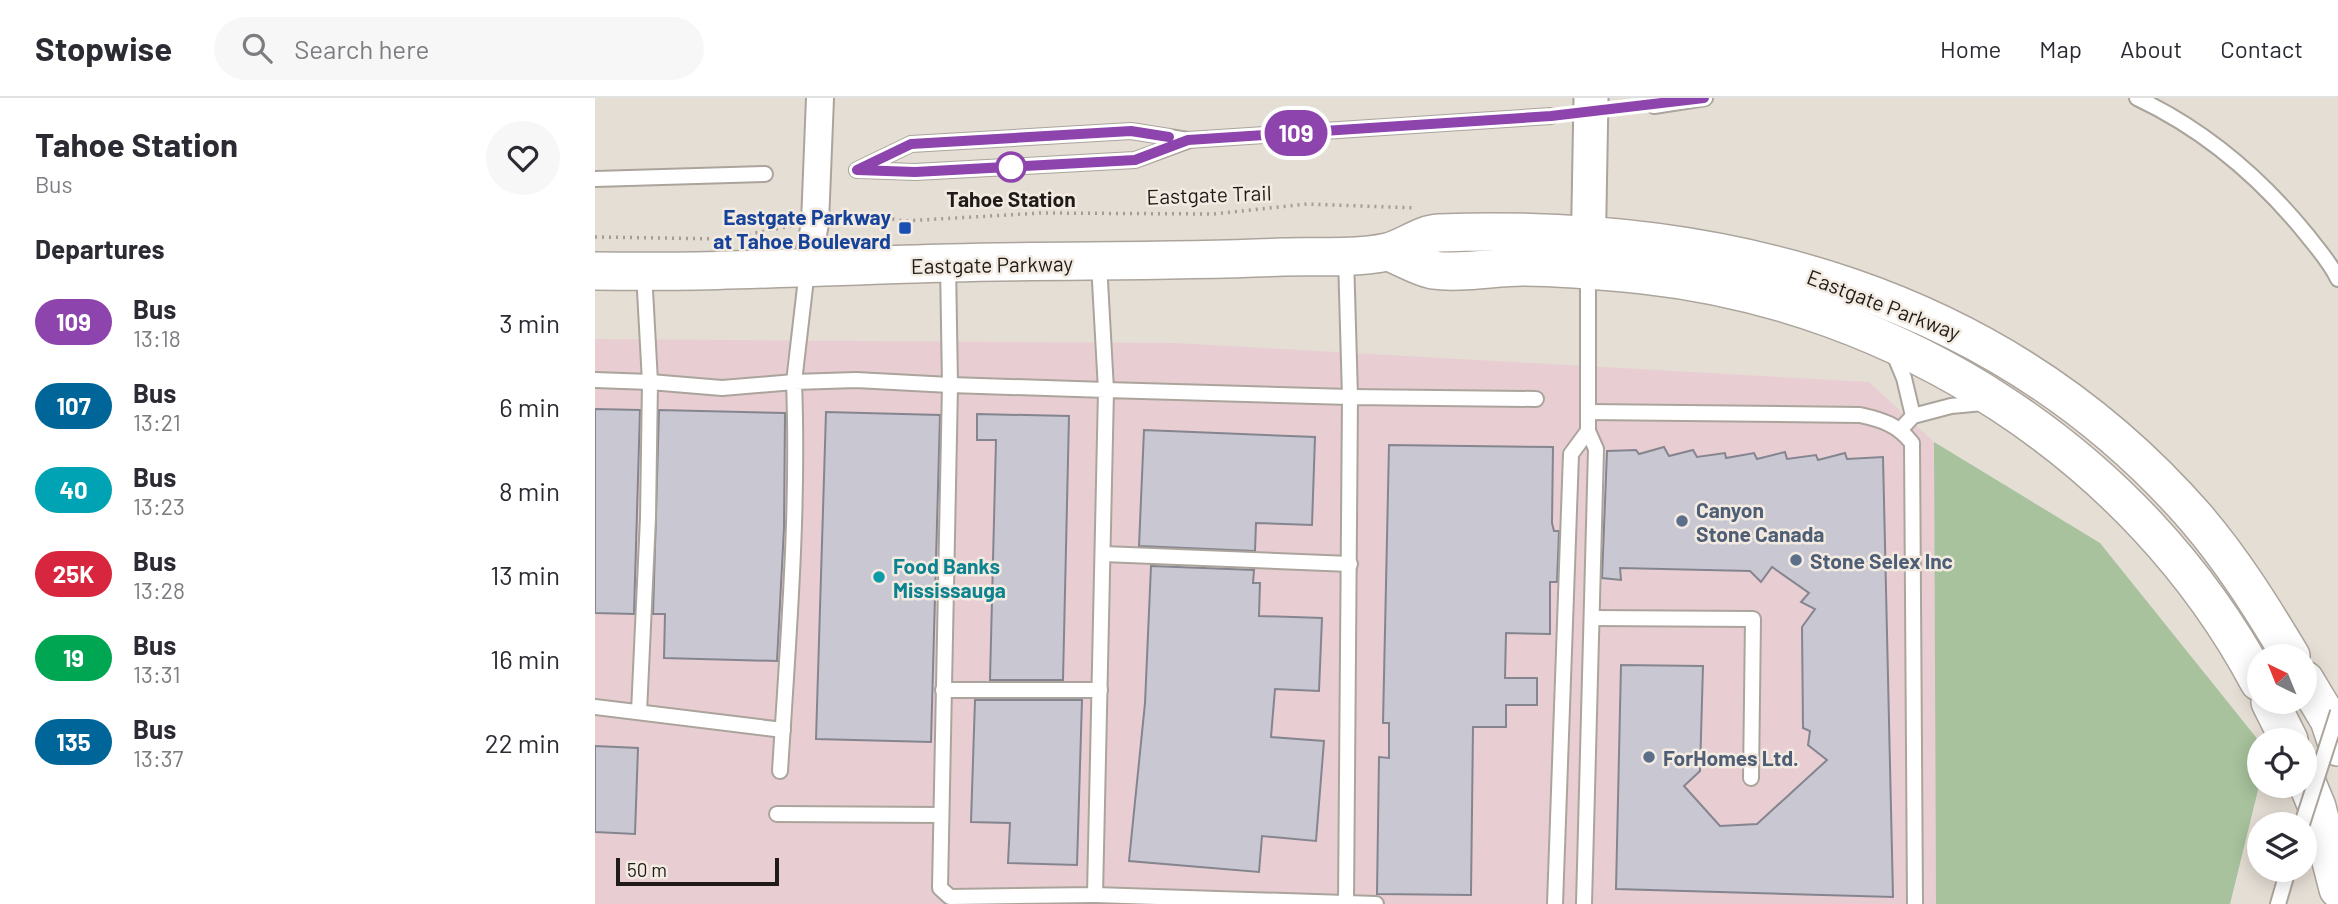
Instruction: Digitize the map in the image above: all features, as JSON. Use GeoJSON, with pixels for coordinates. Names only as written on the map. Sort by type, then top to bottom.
{"type":"FeatureCollection","features":[{"type":"Feature","properties":{"kind":"main road","name":"Eastgate Parkway"},"geometry":{"type":"LineString","coordinates":[[595,271],[644,272],[949,263],[1099,263],[1346,255],[1389,251],[1432,270],[1525,267],[1588,253],[1711,249],[1784,266],[1891,302],[1953,328],[2032,374],[2143,463],[2196,519],[2248,586],[2284,644]]}},
{"type":"Feature","properties":{"kind":"main road","name":"Eastgate Parkway"},"geometry":{"type":"LineString","coordinates":[[1588,253],[1753,293],[1884,337],[1940,365],[2002,402],[2085,467],[2162,540],[2212,605],[2247,662]]}},
{"type":"Feature","properties":{"kind":"main road"},"geometry":{"type":"LineString","coordinates":[[2317,700],[2329,720],[2338,747]]}},
{"type":"Feature","properties":{"kind":"main road"},"geometry":{"type":"LineString","coordinates":[[2313,798],[2338,889]]}},
{"type":"Feature","properties":{"kind":"street"},"geometry":{"type":"LineString","coordinates":[[807,268],[815,223],[820,98]]}},
{"type":"Feature","properties":{"kind":"street"},"geometry":{"type":"LineString","coordinates":[[1588,253],[1591,98]]}},
{"type":"Feature","properties":{"kind":"lane"},"geometry":{"type":"LineString","coordinates":[[1654,106],[1705,98]]}},
{"type":"Feature","properties":{"kind":"lane"},"geometry":{"type":"LineString","coordinates":[[2137,98],[2169,113],[2238,161],[2284,207],[2332,267],[2338,279]]}},
{"type":"Feature","properties":{"kind":"lane"},"geometry":{"type":"LineString","coordinates":[[1188,140],[1135,160],[915,172],[857,170],[911,144],[1131,131],[1188,140],[1551,116]]}},
{"type":"Feature","properties":{"kind":"lane"},"geometry":{"type":"LineString","coordinates":[[595,179],[765,174]]}},
{"type":"Feature","properties":{"kind":"lane"},"geometry":{"type":"LineString","coordinates":[[1584,904],[1596,449],[1588,431],[1588,253]]}},
{"type":"Feature","properties":{"kind":"lane"},"geometry":{"type":"LineString","coordinates":[[1346,255],[1350,397],[1346,903]]}},
{"type":"Feature","properties":{"kind":"lane"},"geometry":{"type":"LineString","coordinates":[[949,263],[950,385],[940,888],[950,897],[1095,895],[1376,904]]}},
{"type":"Feature","properties":{"kind":"lane"},"geometry":{"type":"LineString","coordinates":[[1095,895],[1106,390],[1099,263]]}},
{"type":"Feature","properties":{"kind":"lane"},"geometry":{"type":"LineString","coordinates":[[780,771],[795,445],[794,382],[807,268]]}},
{"type":"Feature","properties":{"kind":"lane"},"geometry":{"type":"LineString","coordinates":[[639,712],[649,518],[650,382],[644,272]]}},
{"type":"Feature","properties":{"kind":"lane"},"geometry":{"type":"LineString","coordinates":[[1884,337],[1905,378],[1913,416]]}},
{"type":"Feature","properties":{"kind":"lane"},"geometry":{"type":"LineString","coordinates":[[595,380],[722,388],[856,380],[1106,390],[1536,400]]}},
{"type":"Feature","properties":{"kind":"lane"},"geometry":{"type":"LineString","coordinates":[[1901,429],[1913,416],[1970,403],[2002,402]]}},
{"type":"Feature","properties":{"kind":"lane"},"geometry":{"type":"LineString","coordinates":[[1588,412],[1860,415],[1883,420],[1901,429],[1912,443],[1915,904]]}},
{"type":"Feature","properties":{"kind":"lane"},"geometry":{"type":"LineString","coordinates":[[1555,904],[1571,454],[1588,431]]}},
{"type":"Feature","properties":{"kind":"lane"},"geometry":{"type":"LineString","coordinates":[[1103,554],[1350,564]]}},
{"type":"Feature","properties":{"kind":"lane"},"geometry":{"type":"LineString","coordinates":[[1592,618],[1753,619],[1751,778]]}},
{"type":"Feature","properties":{"kind":"lane"},"geometry":{"type":"LineString","coordinates":[[943,690],[1100,690]]}},
{"type":"Feature","properties":{"kind":"lane"},"geometry":{"type":"LineString","coordinates":[[595,707],[783,730]]}},
{"type":"Feature","properties":{"kind":"lane"},"geometry":{"type":"LineString","coordinates":[[2306,812],[2338,712]]}},
{"type":"Feature","properties":{"kind":"lane"},"geometry":{"type":"LineString","coordinates":[[778,814],[940,815]]}},
{"type":"Feature","properties":{"kind":"path","name":"Eastgate Trail"},"geometry":{"type":"LineString","coordinates":[[875,216],[904,221],[1041,213],[1214,214],[1307,204],[1350,203],[1428,209]]}},
{"type":"Feature","properties":{"kind":"path"},"geometry":{"type":"LineString","coordinates":[[595,237],[724,239],[741,237],[753,231]]}},
{"type":"Feature","properties":{"kind":"shaded area"},"geometry":{"type":"Polygon","coordinates":[[[595,339],[1176,343],[1869,382],[1934,442],[1936,904],[595,904],[595,339]]]}},
{"type":"Feature","properties":{"kind":"green space"},"geometry":{"type":"Polygon","coordinates":[[[1934,442],[2100,543],[2249,728],[2247,798],[2256,798],[2253,812],[2247,812],[2247,835],[2230,904],[1936,904],[1934,442]]]}},
{"type":"Feature","properties":{"kind":"building"},"geometry":{"type":"Polygon","coordinates":[[[595,409],[640,410],[634,614],[595,613],[595,409]]]}},
{"type":"Feature","properties":{"kind":"building"},"geometry":{"type":"Polygon","coordinates":[[[659,410],[785,413],[784,528],[777,661],[664,658],[665,614],[653,614],[659,410]]]}},
{"type":"Feature","properties":{"kind":"building","name":"Food Banks Mississauga"},"geometry":{"type":"Polygon","coordinates":[[[826,412],[940,415],[931,742],[816,739],[826,412]]]}},
{"type":"Feature","properties":{"kind":"building"},"geometry":{"type":"Polygon","coordinates":[[[977,414],[1069,416],[1063,680],[990,680],[996,440],[977,440],[977,414]]]}},
{"type":"Feature","properties":{"kind":"building"},"geometry":{"type":"Polygon","coordinates":[[[1144,430],[1315,437],[1312,525],[1256,523],[1255,551],[1139,546],[1144,430]]]}},
{"type":"Feature","properties":{"kind":"building"},"geometry":{"type":"Polygon","coordinates":[[[1389,445],[1553,447],[1552,523],[1554,531],[1559,531],[1557,582],[1550,582],[1550,634],[1506,633],[1505,678],[1537,678],[1537,705],[1506,705],[1506,727],[1473,727],[1471,895],[1377,894],[1379,757],[1389,758],[1389,723],[1383,723],[1389,445]]]}},
{"type":"Feature","properties":{"kind":"building"},"geometry":{"type":"Polygon","coordinates":[[[1664,447],[1669,456],[1693,450],[1697,457],[1725,453],[1726,458],[1754,453],[1757,459],[1785,452],[1787,459],[1816,455],[1818,460],[1845,453],[1847,459],[1883,457],[1893,897],[1616,889],[1621,665],[1703,666],[1700,771],[1684,786],[1720,826],[1757,824],[1827,760],[1808,745],[1810,731],[1803,728],[1802,627],[1815,609],[1801,602],[1809,593],[1772,567],[1761,582],[1750,571],[1620,568],[1621,580],[1602,578],[1607,451],[1636,450],[1639,454],[1664,447]]]}},
{"type":"Feature","properties":{"kind":"building"},"geometry":{"type":"Polygon","coordinates":[[[1151,566],[1254,570],[1253,583],[1260,583],[1259,616],[1322,618],[1319,691],[1275,689],[1271,737],[1324,741],[1316,841],[1262,836],[1259,872],[1129,861],[1145,703],[1151,566]]]}},
{"type":"Feature","properties":{"kind":"building"},"geometry":{"type":"Polygon","coordinates":[[[975,700],[1082,700],[1077,865],[1008,863],[1010,823],[971,822],[975,700]]]}},
{"type":"Feature","properties":{"kind":"building"},"geometry":{"type":"Polygon","coordinates":[[[595,746],[638,748],[635,834],[595,832],[595,746]]]}},
{"type":"Feature","properties":{"kind":"bus line","name":"109"},"geometry":{"type":"LineString","coordinates":[[1169,137],[1131,131],[911,144],[857,170],[915,172],[1135,160],[1188,140],[1551,116],[1654,106],[1704,98]]}},
{"type":"Feature","properties":{"kind":"place","name":"Tahoe Station"},"geometry":{"type":"Point","coordinates":[1011,167]}},
{"type":"Feature","properties":{"kind":"place","name":"Eastgate Parkway at Tahoe Boulevard"},"geometry":{"type":"Point","coordinates":[905,228]}},
{"type":"Feature","properties":{"kind":"place","name":"Canyon Stone Canada"},"geometry":{"type":"Point","coordinates":[1682,521]}},
{"type":"Feature","properties":{"kind":"place","name":"Stone Selex Inc"},"geometry":{"type":"Point","coordinates":[1796,560]}},
{"type":"Feature","properties":{"kind":"place","name":"Food Banks Mississauga"},"geometry":{"type":"Point","coordinates":[879,577]}},
{"type":"Feature","properties":{"kind":"place","name":"ForHomes Ltd."},"geometry":{"type":"Point","coordinates":[1649,757]}}]}
